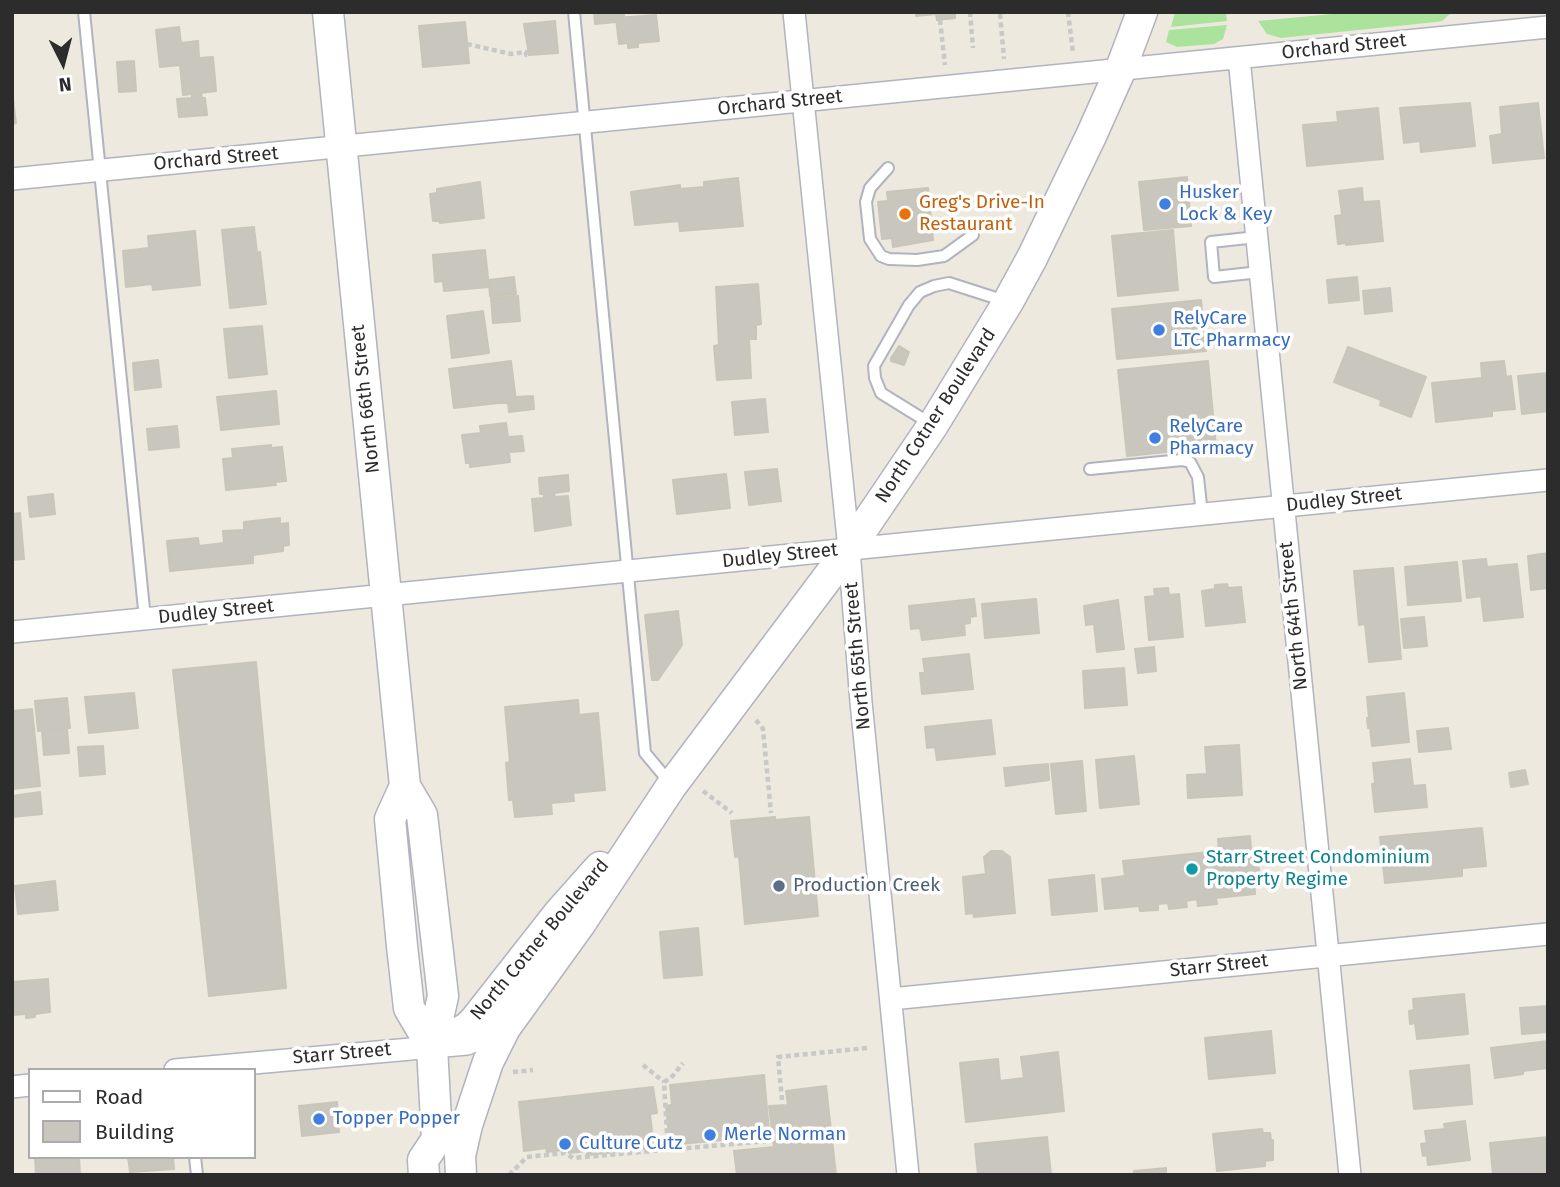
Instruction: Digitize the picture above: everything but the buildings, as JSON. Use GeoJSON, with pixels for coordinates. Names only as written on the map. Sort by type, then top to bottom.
{"type":"FeatureCollection","features":[{"type":"Feature","properties":{"kind":"main road","name":"North 66th Street"},"geometry":{"type":"LineString","coordinates":[[327,12],[405,786],[422,815],[443,996],[432,1047]]}},
{"type":"Feature","properties":{"kind":"main road","name":"North Cotner Boulevard"},"geometry":{"type":"LineString","coordinates":[[453,1156],[496,1044],[505,1028],[580,925],[672,785],[849,549],[933,425],[1008,302],[1059,204],[1119,71],[1142,12]]}},
{"type":"Feature","properties":{"kind":"main road","name":"North Cotner Boulevard"},"geometry":{"type":"LineString","coordinates":[[453,1156],[432,1047],[467,1028],[475,1020],[559,913],[672,785]]}},
{"type":"Feature","properties":{"kind":"main road","name":"North Cotner Boulevard"},"geometry":{"type":"LineString","coordinates":[[424,1175],[423,1160],[453,1156]]}},
{"type":"Feature","properties":{"kind":"street","name":"North 65th Street"},"geometry":{"type":"LineString","coordinates":[[794,12],[849,549],[908,1175]]}},
{"type":"Feature","properties":{"kind":"street","name":"Orchard Street"},"geometry":{"type":"LineString","coordinates":[[12,178],[584,124],[1548,27]]}},
{"type":"Feature","properties":{"kind":"street","name":"North 64th Street"},"geometry":{"type":"LineString","coordinates":[[1239,58],[1350,1175]]}},
{"type":"Feature","properties":{"kind":"street","name":"Dudley Street"},"geometry":{"type":"LineString","coordinates":[[12,632],[1548,480]]}},
{"type":"Feature","properties":{"kind":"street","name":"Starr Street"},"geometry":{"type":"LineString","coordinates":[[891,999],[1548,934]]}},
{"type":"Feature","properties":{"kind":"street","name":"Starr Street"},"geometry":{"type":"LineString","coordinates":[[193,1068],[467,1044],[505,1028]]}},
{"type":"Feature","properties":{"kind":"lane"},"geometry":{"type":"LineString","coordinates":[[84,12],[145,619]]}},
{"type":"Feature","properties":{"kind":"lane"},"geometry":{"type":"LineString","coordinates":[[575,12],[645,753],[672,785]]}},
{"type":"Feature","properties":{"kind":"lane"},"geometry":{"type":"LineString","coordinates":[[888,167],[870,188],[866,202],[870,239],[881,256],[917,260],[943,256],[973,235]]}},
{"type":"Feature","properties":{"kind":"lane"},"geometry":{"type":"LineString","coordinates":[[1257,237],[1211,242],[1214,277],[1261,272]]}},
{"type":"Feature","properties":{"kind":"lane"},"geometry":{"type":"LineString","coordinates":[[933,425],[881,393],[875,378],[874,366],[909,305],[920,292],[949,283],[1008,302]]}},
{"type":"Feature","properties":{"kind":"lane"},"geometry":{"type":"LineString","coordinates":[[1090,469],[1182,460],[1190,462],[1198,477],[1202,515]]}},
{"type":"Feature","properties":{"kind":"path"},"geometry":{"type":"LineString","coordinates":[[970,12],[973,48]]}},
{"type":"Feature","properties":{"kind":"path"},"geometry":{"type":"LineString","coordinates":[[1068,12],[1073,57]]}},
{"type":"Feature","properties":{"kind":"path"},"geometry":{"type":"LineString","coordinates":[[1000,14],[1004,64]]}},
{"type":"Feature","properties":{"kind":"path"},"geometry":{"type":"LineString","coordinates":[[940,20],[946,69]]}},
{"type":"Feature","properties":{"kind":"path"},"geometry":{"type":"LineString","coordinates":[[467,44],[511,54],[526,51],[526,55],[529,55]]}},
{"type":"Feature","properties":{"kind":"path"},"geometry":{"type":"LineString","coordinates":[[756,720],[762,729],[771,813]]}},
{"type":"Feature","properties":{"kind":"path"},"geometry":{"type":"LineString","coordinates":[[704,791],[732,813]]}},
{"type":"Feature","properties":{"kind":"path"},"geometry":{"type":"LineString","coordinates":[[782,1100],[778,1057],[867,1048]]}},
{"type":"Feature","properties":{"kind":"path"},"geometry":{"type":"LineString","coordinates":[[664,1082],[671,1078],[682,1063]]}},
{"type":"Feature","properties":{"kind":"path"},"geometry":{"type":"LineString","coordinates":[[643,1065],[664,1082],[668,1150]]}},
{"type":"Feature","properties":{"kind":"path"},"geometry":{"type":"LineString","coordinates":[[509,1175],[527,1157],[565,1153],[573,1158],[768,1140]]}},
{"type":"Feature","properties":{"kind":"green space"},"geometry":{"type":"Polygon","coordinates":[[[1175,12],[1226,12],[1227,21],[1171,27],[1175,12]]]}},
{"type":"Feature","properties":{"kind":"green space"},"geometry":{"type":"Polygon","coordinates":[[[1354,12],[1452,12],[1442,21],[1436,22],[1281,38],[1267,34],[1258,21],[1354,12]]]}},
{"type":"Feature","properties":{"kind":"green space"},"geometry":{"type":"Polygon","coordinates":[[[1227,25],[1223,39],[1214,44],[1177,47],[1166,42],[1169,30],[1227,25]]]}},
{"type":"Feature","properties":{"kind":"place","name":"Husker Lock & Key"},"geometry":{"type":"Point","coordinates":[1165,204]}},
{"type":"Feature","properties":{"kind":"place","name":"Greg's Drive-In Restaurant"},"geometry":{"type":"Point","coordinates":[905,214]}},
{"type":"Feature","properties":{"kind":"place","name":"RelyCare LTC Pharmacy"},"geometry":{"type":"Point","coordinates":[1159,330]}},
{"type":"Feature","properties":{"kind":"place","name":"RelyCare Pharmacy"},"geometry":{"type":"Point","coordinates":[1155,438]}},
{"type":"Feature","properties":{"kind":"place","name":"Starr Street Condominium Property Regime"},"geometry":{"type":"Point","coordinates":[1192,869]}},
{"type":"Feature","properties":{"kind":"place","name":"Production Creek"},"geometry":{"type":"Point","coordinates":[779,886]}},
{"type":"Feature","properties":{"kind":"place","name":"Topper Popper"},"geometry":{"type":"Point","coordinates":[319,1119]}},
{"type":"Feature","properties":{"kind":"place","name":"Merle Norman"},"geometry":{"type":"Point","coordinates":[710,1135]}},
{"type":"Feature","properties":{"kind":"place","name":"Culture Cutz"},"geometry":{"type":"Point","coordinates":[565,1144]}}]}
